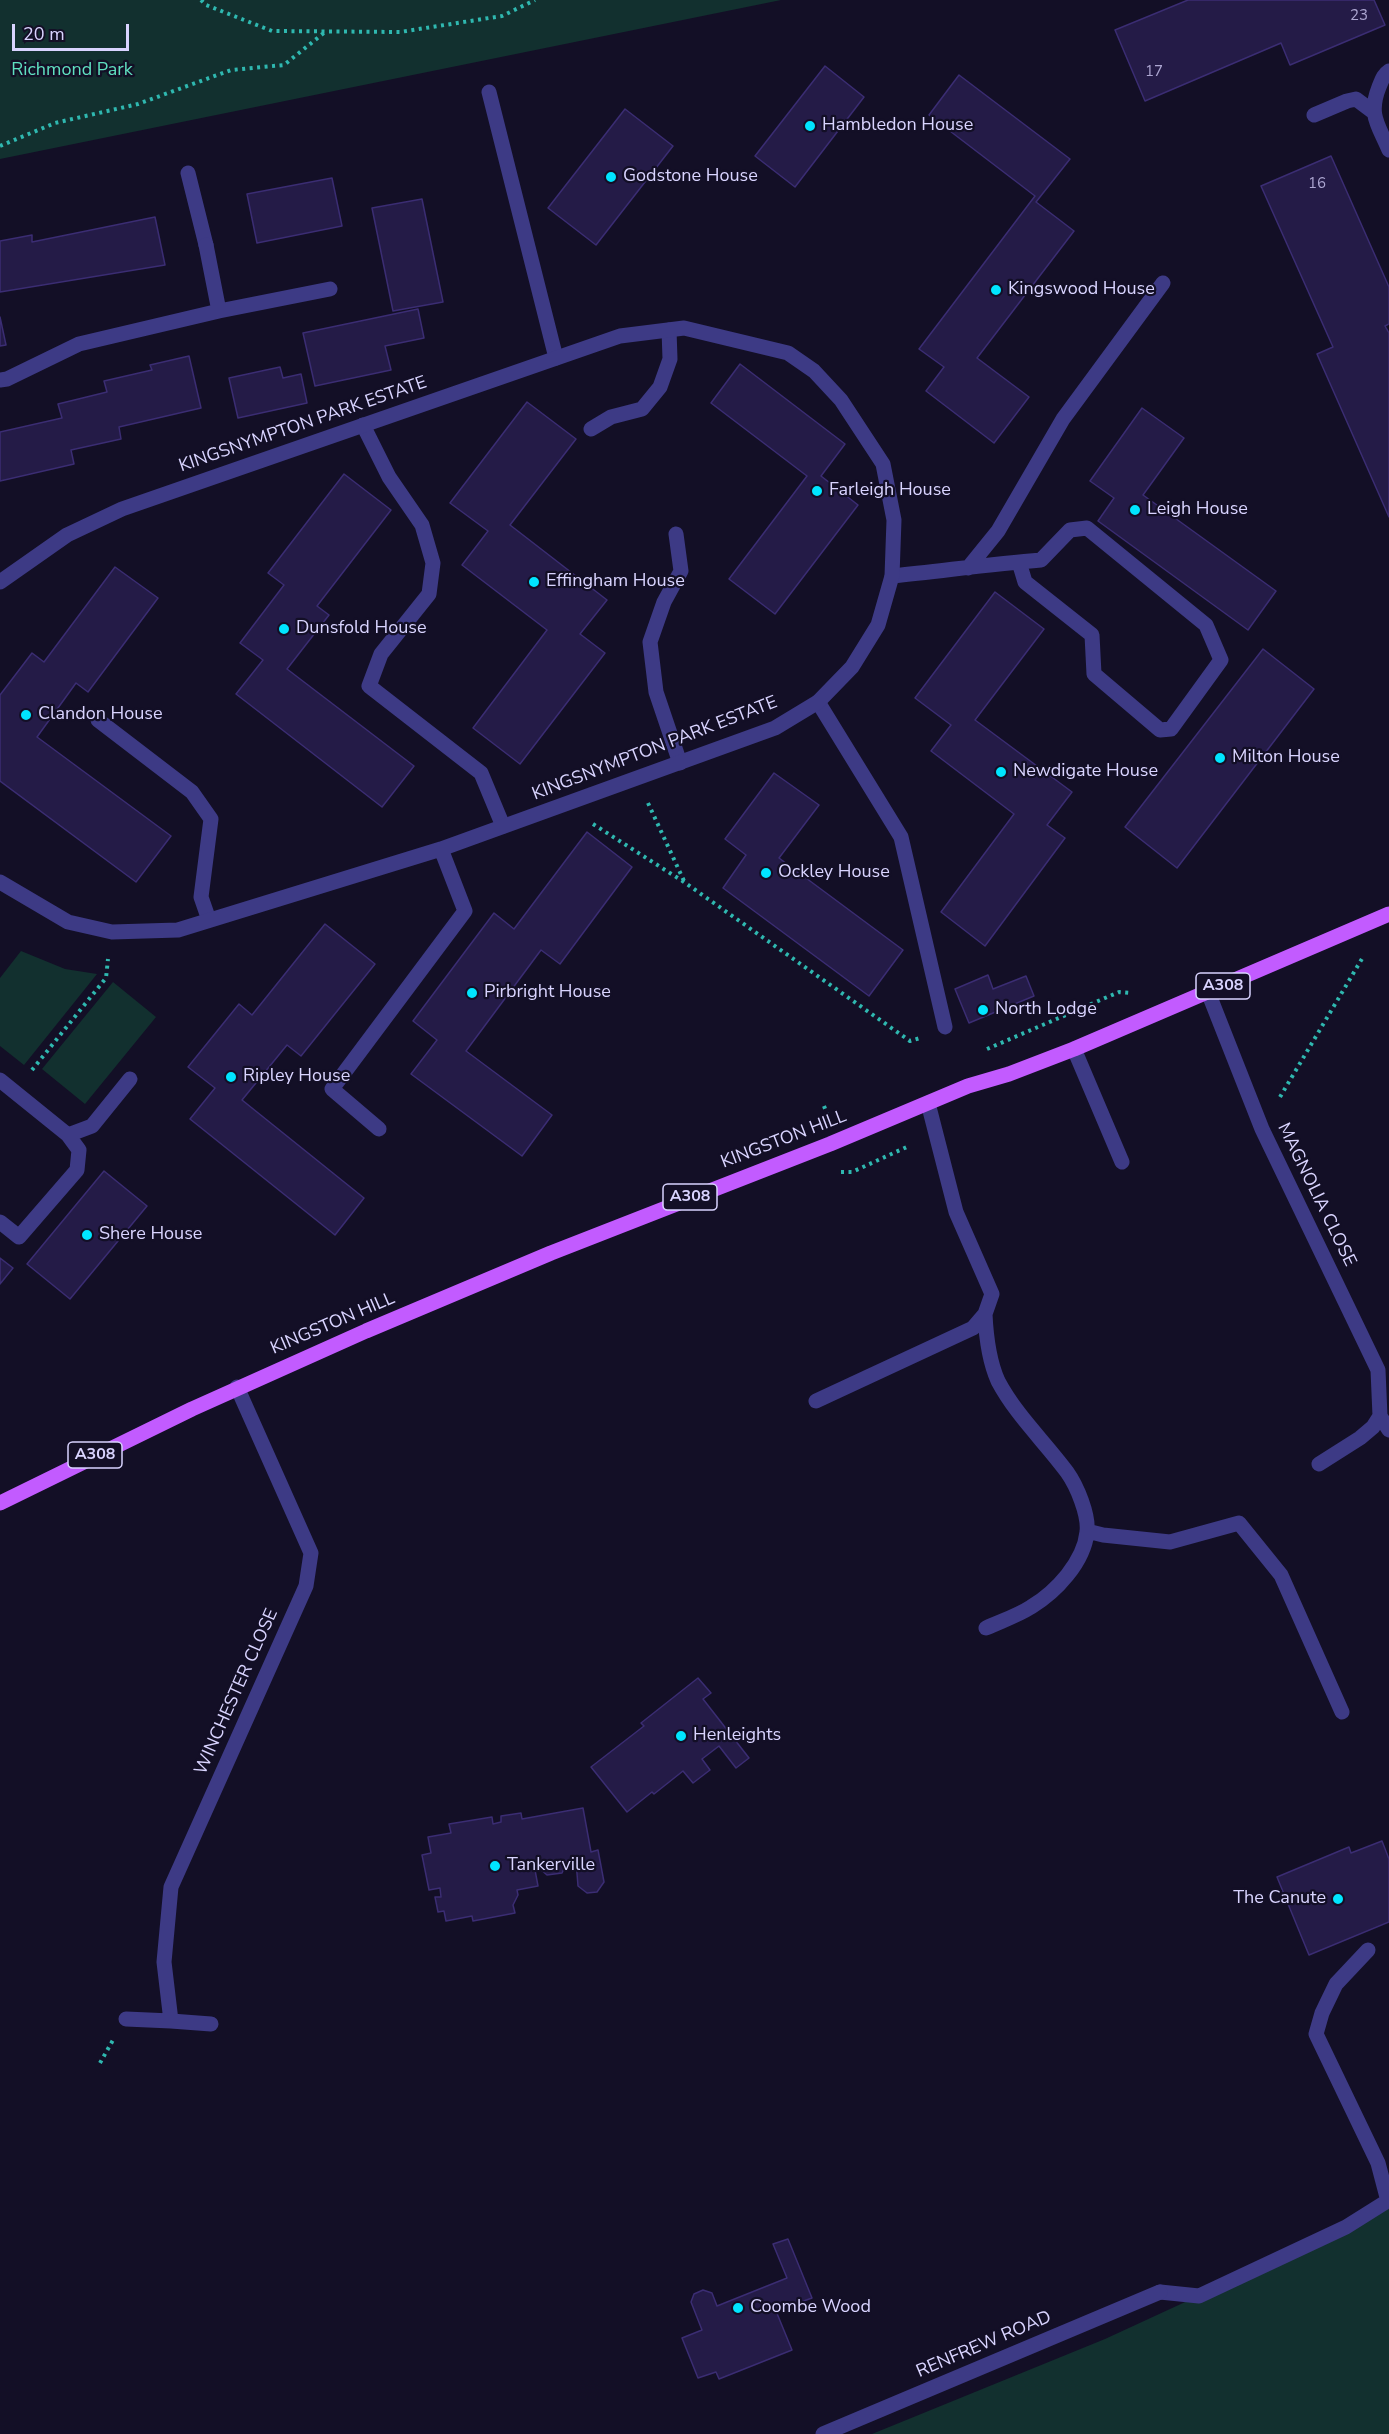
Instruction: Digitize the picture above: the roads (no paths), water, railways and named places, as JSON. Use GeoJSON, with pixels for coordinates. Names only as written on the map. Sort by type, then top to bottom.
{"type":"FeatureCollection","features":[{"type":"Feature","properties":{"kind":"main road","name":"KINGSTON HILL"},"geometry":{"type":"LineString","coordinates":[[0,1503],[237,1387],[551,1252],[830,1144],[928,1102],[1074,1049],[1389,914]]}},
{"type":"Feature","properties":{"kind":"street"},"geometry":{"type":"LineString","coordinates":[[1372,111],[1384,75],[1389,71]]}},
{"type":"Feature","properties":{"kind":"street"},"geometry":{"type":"LineString","coordinates":[[489,92],[556,358]]}},
{"type":"Feature","properties":{"kind":"street"},"geometry":{"type":"LineString","coordinates":[[1314,115],[1356,99],[1372,111],[1389,150]]}},
{"type":"Feature","properties":{"kind":"street"},"geometry":{"type":"LineString","coordinates":[[189,173],[219,311]]}},
{"type":"Feature","properties":{"kind":"street"},"geometry":{"type":"LineString","coordinates":[[968,568],[998,531],[1063,419],[1163,283]]}},
{"type":"Feature","properties":{"kind":"street"},"geometry":{"type":"LineString","coordinates":[[0,380],[7,379],[79,344],[219,311],[330,289]]}},
{"type":"Feature","properties":{"kind":"street","name":"KINGSNYMPTON PARK ESTATE"},"geometry":{"type":"LineString","coordinates":[[0,582],[67,535],[122,508],[620,336],[684,328],[788,353],[814,371],[842,400],[882,464],[894,520],[892,576],[878,625],[852,667],[818,702],[775,728],[441,849],[178,930],[111,932],[68,922],[0,882]]}},
{"type":"Feature","properties":{"kind":"street"},"geometry":{"type":"LineString","coordinates":[[591,429],[611,417],[642,409],[660,387],[670,360],[669,330]]}},
{"type":"Feature","properties":{"kind":"street"},"geometry":{"type":"LineString","coordinates":[[363,425],[389,477],[422,525],[433,563],[429,594],[381,654],[369,686],[481,773],[503,826]]}},
{"type":"Feature","properties":{"kind":"street"},"geometry":{"type":"LineString","coordinates":[[892,576],[1019,562],[1041,560],[1070,530],[1087,528],[1206,625],[1221,660],[1171,729],[1160,730],[1094,674],[1092,635],[1025,582],[1019,562]]}},
{"type":"Feature","properties":{"kind":"street"},"geometry":{"type":"LineString","coordinates":[[676,534],[681,571],[664,602],[650,642],[656,692],[680,763]]}},
{"type":"Feature","properties":{"kind":"street"},"geometry":{"type":"LineString","coordinates":[[818,702],[901,837],[945,1027]]}},
{"type":"Feature","properties":{"kind":"street"},"geometry":{"type":"LineString","coordinates":[[98,720],[192,792],[211,819],[201,897],[209,920]]}},
{"type":"Feature","properties":{"kind":"street"},"geometry":{"type":"LineString","coordinates":[[379,1130],[332,1089],[465,911],[441,849]]}},
{"type":"Feature","properties":{"kind":"street","name":"MAGNOLIA CLOSE"},"geometry":{"type":"LineString","coordinates":[[1208,992],[1262,1129],[1378,1370],[1380,1416]]}},
{"type":"Feature","properties":{"kind":"street"},"geometry":{"type":"LineString","coordinates":[[1074,1049],[1122,1162]]}},
{"type":"Feature","properties":{"kind":"street"},"geometry":{"type":"LineString","coordinates":[[68,1135],[92,1126],[130,1079]]}},
{"type":"Feature","properties":{"kind":"street"},"geometry":{"type":"LineString","coordinates":[[0,1080],[68,1135],[79,1150],[77,1170],[19,1237],[0,1222]]}},
{"type":"Feature","properties":{"kind":"street"},"geometry":{"type":"LineString","coordinates":[[816,1401],[973,1328],[985,1314],[992,1294],[956,1212],[928,1102]]}},
{"type":"Feature","properties":{"kind":"street"},"geometry":{"type":"LineString","coordinates":[[985,1314],[986,1335],[997,1378],[1023,1420],[1068,1473],[1081,1498],[1087,1531],[1080,1558],[1057,1585],[1032,1607],[986,1628]]}},
{"type":"Feature","properties":{"kind":"street","name":"WINCHESTER CLOSE"},"geometry":{"type":"LineString","coordinates":[[171,2021],[164,1962],[171,1887],[306,1586],[311,1553],[237,1387]]}},
{"type":"Feature","properties":{"kind":"street"},"geometry":{"type":"LineString","coordinates":[[1319,1464],[1360,1438],[1373,1427],[1380,1416],[1389,1430]]}},
{"type":"Feature","properties":{"kind":"street"},"geometry":{"type":"LineString","coordinates":[[1087,1531],[1103,1535],[1170,1542],[1239,1523],[1281,1575],[1342,1712]]}},
{"type":"Feature","properties":{"kind":"street"},"geometry":{"type":"LineString","coordinates":[[1368,1950],[1336,1984],[1322,2013],[1316,2034],[1378,2163],[1389,2201]]}},
{"type":"Feature","properties":{"kind":"street"},"geometry":{"type":"LineString","coordinates":[[126,2019],[211,2024]]}},
{"type":"Feature","properties":{"kind":"street","name":"RENFREW ROAD"},"geometry":{"type":"LineString","coordinates":[[823,2434],[1160,2292],[1199,2296],[1346,2227],[1389,2201]]}},
{"type":"Feature","properties":{"kind":"place","name":"Hambledon House"},"geometry":{"type":"Point","coordinates":[810,126]}},
{"type":"Feature","properties":{"kind":"place","name":"Godstone House"},"geometry":{"type":"Point","coordinates":[611,177]}},
{"type":"Feature","properties":{"kind":"place","name":"Kingswood House"},"geometry":{"type":"Point","coordinates":[996,290]}},
{"type":"Feature","properties":{"kind":"place","name":"Farleigh House"},"geometry":{"type":"Point","coordinates":[817,491]}},
{"type":"Feature","properties":{"kind":"place","name":"Leigh House"},"geometry":{"type":"Point","coordinates":[1135,510]}},
{"type":"Feature","properties":{"kind":"place","name":"Effingham House"},"geometry":{"type":"Point","coordinates":[534,582]}},
{"type":"Feature","properties":{"kind":"place","name":"Dunsfold House"},"geometry":{"type":"Point","coordinates":[284,629]}},
{"type":"Feature","properties":{"kind":"place","name":"Clandon House"},"geometry":{"type":"Point","coordinates":[26,715]}},
{"type":"Feature","properties":{"kind":"place","name":"Milton House"},"geometry":{"type":"Point","coordinates":[1220,758]}},
{"type":"Feature","properties":{"kind":"place","name":"Newdigate House"},"geometry":{"type":"Point","coordinates":[1001,772]}},
{"type":"Feature","properties":{"kind":"place","name":"Ockley House"},"geometry":{"type":"Point","coordinates":[766,873]}},
{"type":"Feature","properties":{"kind":"place","name":"Pirbright House"},"geometry":{"type":"Point","coordinates":[472,993]}},
{"type":"Feature","properties":{"kind":"place","name":"North Lodge"},"geometry":{"type":"Point","coordinates":[983,1010]}},
{"type":"Feature","properties":{"kind":"place","name":"Ripley House"},"geometry":{"type":"Point","coordinates":[231,1077]}},
{"type":"Feature","properties":{"kind":"place","name":"Shere House"},"geometry":{"type":"Point","coordinates":[87,1235]}},
{"type":"Feature","properties":{"kind":"place","name":"Henleights"},"geometry":{"type":"Point","coordinates":[681,1736]}},
{"type":"Feature","properties":{"kind":"place","name":"Tankerville"},"geometry":{"type":"Point","coordinates":[495,1866]}},
{"type":"Feature","properties":{"kind":"place","name":"The Canute"},"geometry":{"type":"Point","coordinates":[1338,1899]}},
{"type":"Feature","properties":{"kind":"place","name":"Coombe Wood"},"geometry":{"type":"Point","coordinates":[738,2308]}},
{"type":"Feature","properties":{"kind":"park label","name":"Richmond Park"},"geometry":{"type":"Point","coordinates":[72,71]}}]}
